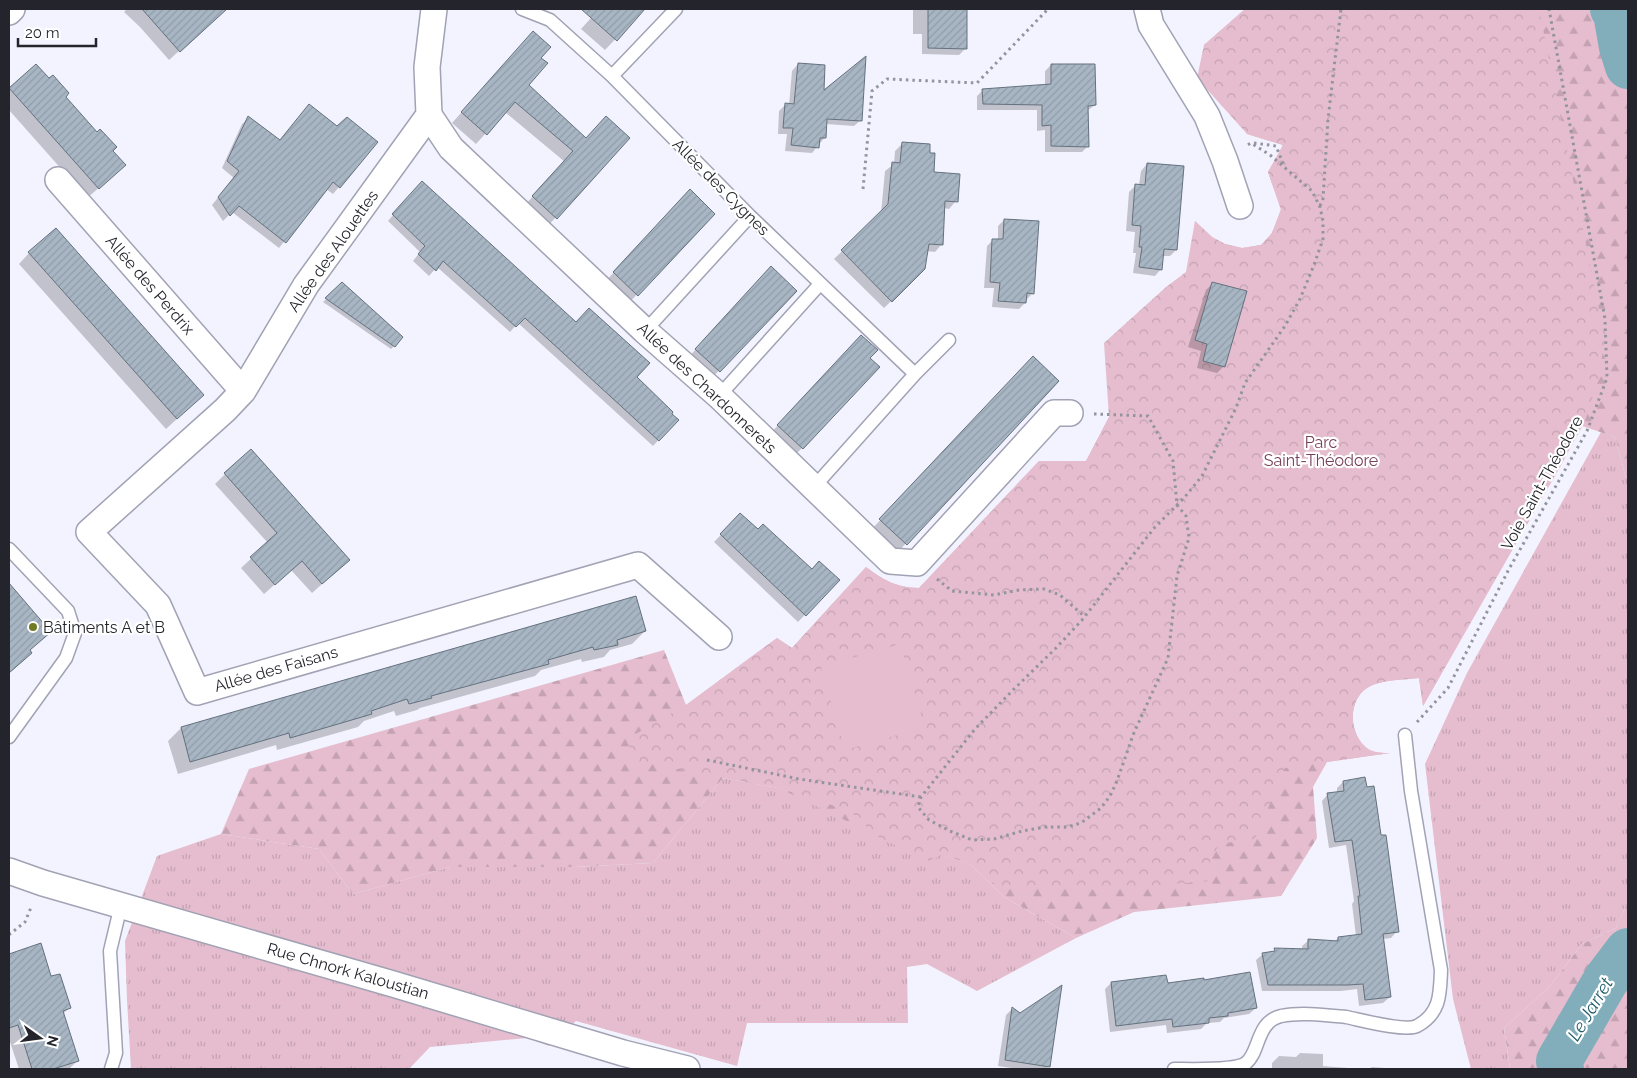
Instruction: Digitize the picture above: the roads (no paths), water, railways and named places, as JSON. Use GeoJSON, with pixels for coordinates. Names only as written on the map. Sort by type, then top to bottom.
{"type":"FeatureCollection","features":[{"type":"Feature","properties":{"kind":"street"},"geometry":{"type":"LineString","coordinates":[[9,12],[12,9]]}},
{"type":"Feature","properties":{"kind":"street"},"geometry":{"type":"LineString","coordinates":[[429,115],[427,67],[434,9]]}},
{"type":"Feature","properties":{"kind":"street"},"geometry":{"type":"LineString","coordinates":[[1147,9],[1151,25],[1206,116],[1226,161],[1240,206]]}},
{"type":"Feature","properties":{"kind":"street","name":"Allée des Chardonnerets"},"geometry":{"type":"LineString","coordinates":[[429,115],[451,148],[645,331],[719,396],[890,561],[917,563],[1054,413],[1070,413]]}},
{"type":"Feature","properties":{"kind":"street","name":"Allée des Alouettes"},"geometry":{"type":"LineString","coordinates":[[242,391],[306,285],[429,115]]}},
{"type":"Feature","properties":{"kind":"street","name":"Allée des Perdrix"},"geometry":{"type":"LineString","coordinates":[[58,180],[242,391]]}},
{"type":"Feature","properties":{"kind":"street","name":"Allée des Faisans"},"geometry":{"type":"LineString","coordinates":[[242,391],[225,410],[89,532],[158,605],[197,692],[638,565],[719,637]]}},
{"type":"Feature","properties":{"kind":"street","name":"Rue Chnork Kaloustian"},"geometry":{"type":"LineString","coordinates":[[9,871],[623,1053],[687,1069]]}},
{"type":"Feature","properties":{"kind":"lane","name":"Allée des Cygnes"},"geometry":{"type":"LineString","coordinates":[[522,9],[550,20],[612,76],[750,216],[915,374]]}},
{"type":"Feature","properties":{"kind":"lane"},"geometry":{"type":"LineString","coordinates":[[612,76],[676,9]]}},
{"type":"Feature","properties":{"kind":"lane"},"geometry":{"type":"LineString","coordinates":[[645,331],[750,216]]}},
{"type":"Feature","properties":{"kind":"lane"},"geometry":{"type":"LineString","coordinates":[[719,396],[820,284]]}},
{"type":"Feature","properties":{"kind":"lane"},"geometry":{"type":"LineString","coordinates":[[814,487],[915,374],[949,340]]}},
{"type":"Feature","properties":{"kind":"lane"},"geometry":{"type":"LineString","coordinates":[[9,549],[68,610],[75,632],[66,658],[9,737]]}},
{"type":"Feature","properties":{"kind":"lane"},"geometry":{"type":"LineString","coordinates":[[1174,1069],[1230,1068],[1245,1063],[1252,1054],[1265,1027],[1278,1016],[1298,1014],[1345,1017],[1396,1027],[1416,1027],[1430,1016],[1440,997],[1441,970],[1410,791],[1405,735]]}},
{"type":"Feature","properties":{"kind":"lane"},"geometry":{"type":"LineString","coordinates":[[111,1069],[116,1053],[110,951],[121,905]]}},
{"type":"Feature","properties":{"kind":"waterway","name":"Le Jarret"},"geometry":{"type":"LineString","coordinates":[[1613,9],[1616,13],[1622,47],[1628,66]]}},
{"type":"Feature","properties":{"kind":"waterway","name":"Le Jarret"},"geometry":{"type":"LineString","coordinates":[[1561,1069],[1559,1061],[1606,980],[1628,951]]}},
{"type":"Feature","properties":{"kind":"place","name":"Bâtiments A et B"},"geometry":{"type":"Point","coordinates":[33,627]}},
{"type":"Feature","properties":{"kind":"park label","name":"Parc Saint-Théodore"},"geometry":{"type":"Point","coordinates":[1321,451]}}]}
